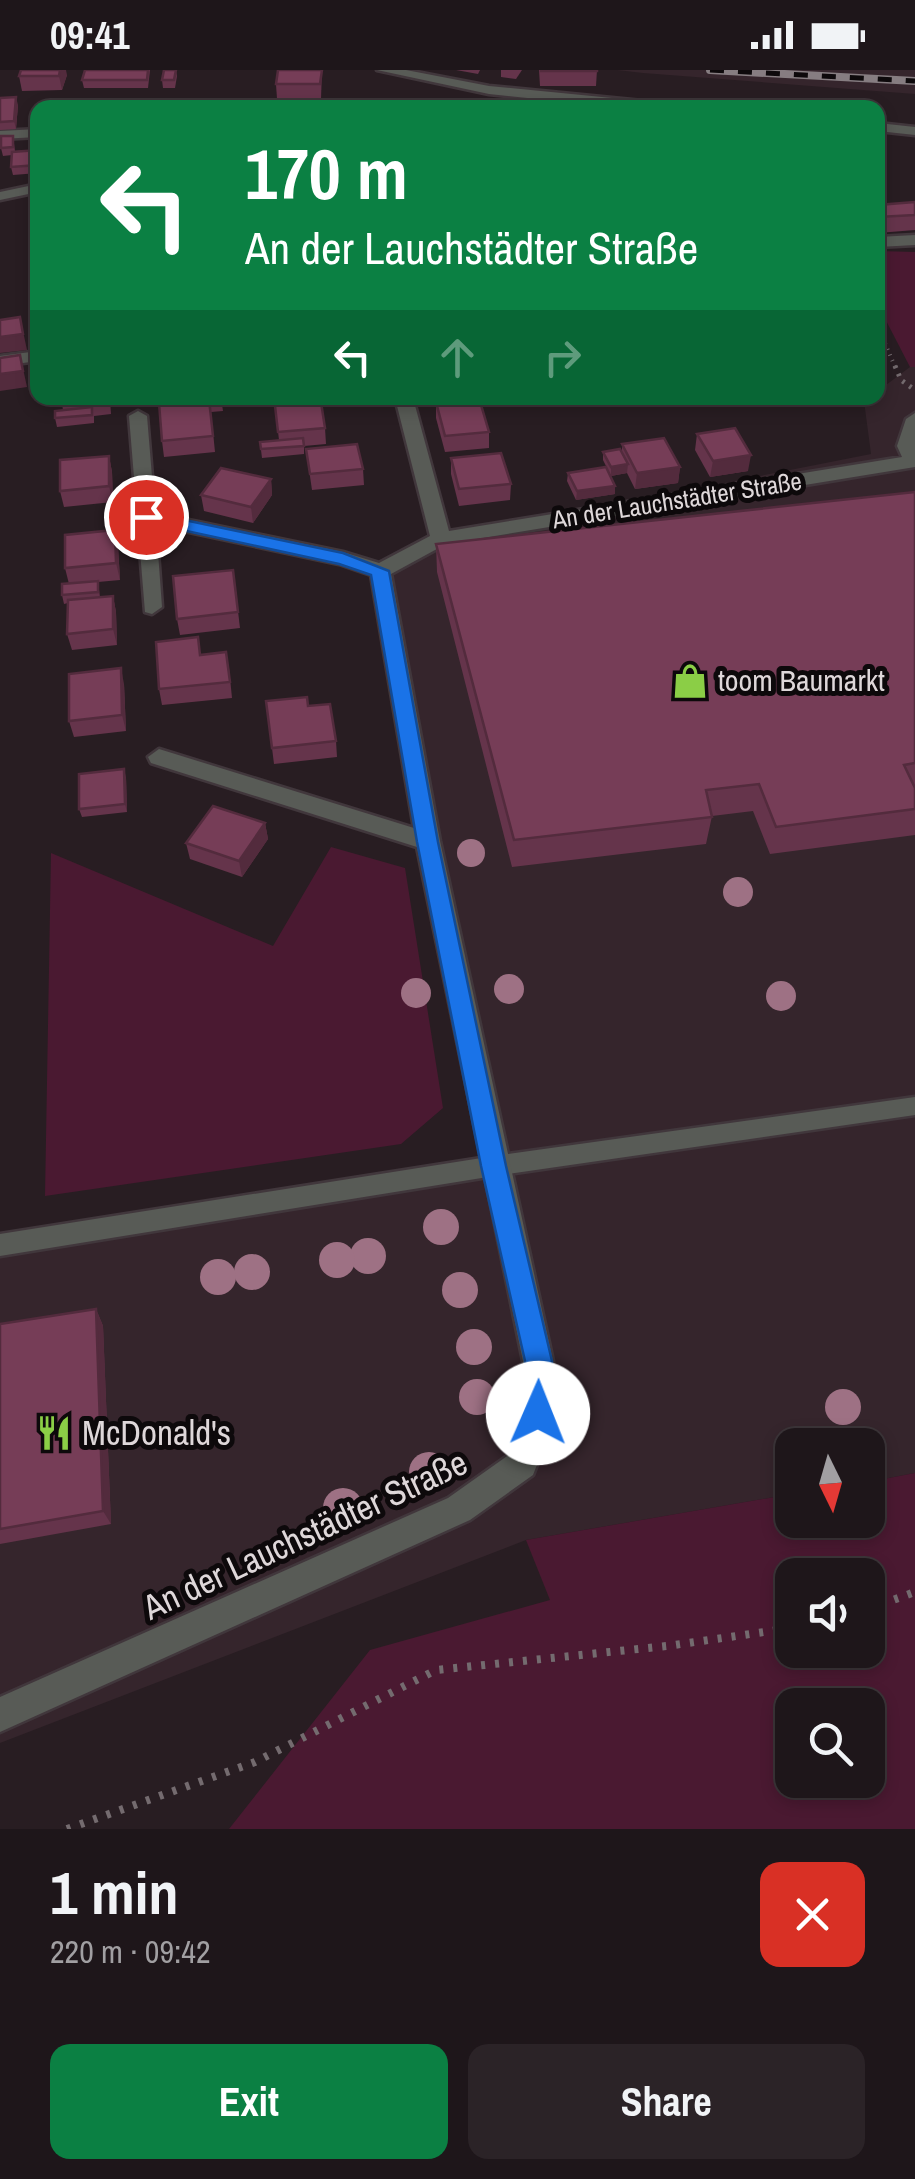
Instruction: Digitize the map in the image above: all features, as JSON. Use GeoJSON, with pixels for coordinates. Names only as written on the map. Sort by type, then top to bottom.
{"type":"FeatureCollection","features":[{"type":"Feature","properties":{"kind":"street"},"geometry":{"type":"LineString","coordinates":[[384,70],[489,90],[591,100]]}},
{"type":"Feature","properties":{"kind":"street"},"geometry":{"type":"LineString","coordinates":[[885,128],[915,131]]}},
{"type":"Feature","properties":{"kind":"street"},"geometry":{"type":"LineString","coordinates":[[885,242],[915,240]]}},
{"type":"Feature","properties":{"kind":"street"},"geometry":{"type":"LineString","coordinates":[[0,362],[30,357]]}},
{"type":"Feature","properties":{"kind":"street"},"geometry":{"type":"LineString","coordinates":[[406,405],[440,539]]}},
{"type":"Feature","properties":{"kind":"street"},"geometry":{"type":"LineString","coordinates":[[138,416],[152,606]]}},
{"type":"Feature","properties":{"kind":"street","name":"An der Lauchstädter Straße"},"geometry":{"type":"LineString","coordinates":[[0,1715],[459,1508],[522,1464],[538,1413],[538,1361],[428,842],[380,571],[440,539],[914,461],[906,446],[915,420]]}},
{"type":"Feature","properties":{"kind":"street"},"geometry":{"type":"LineString","coordinates":[[146,517],[343,558],[380,571]]}},
{"type":"Feature","properties":{"kind":"street"},"geometry":{"type":"LineString","coordinates":[[159,757],[428,842]]}},
{"type":"Feature","properties":{"kind":"lane"},"geometry":{"type":"LineString","coordinates":[[0,136],[30,134]]}},
{"type":"Feature","properties":{"kind":"lane"},"geometry":{"type":"LineString","coordinates":[[0,196],[30,190]]}},
{"type":"Feature","properties":{"kind":"lane"},"geometry":{"type":"LineString","coordinates":[[0,1245],[494,1166],[915,1106]]}},
{"type":"Feature","properties":{"kind":"path"},"geometry":{"type":"LineString","coordinates":[[885,342],[901,380],[915,390]]}},
{"type":"Feature","properties":{"kind":"path"},"geometry":{"type":"LineString","coordinates":[[885,1603],[915,1592]]}},
{"type":"Feature","properties":{"kind":"path"},"geometry":{"type":"LineString","coordinates":[[67,1829],[256,1762],[436,1670],[775,1630]]}},
{"type":"Feature","properties":{"kind":"shaded area"},"geometry":{"type":"Polygon","coordinates":[[[617,70],[915,70],[915,94],[643,73],[617,70]]]}},
{"type":"Feature","properties":{"kind":"shaded area"},"geometry":{"type":"Polygon","coordinates":[[[885,251],[915,252],[915,367],[910,367],[885,319],[885,251]]]}},
{"type":"Feature","properties":{"kind":"shaded area"},"geometry":{"type":"Polygon","coordinates":[[[915,367],[915,1473],[885,1479],[885,1428],[775,1428],[775,1497],[526,1540],[0,1743],[0,1245],[494,1166],[380,571],[441,539],[871,454],[865,405],[885,405],[885,386],[915,367]]]}},
{"type":"Feature","properties":{"kind":"shaded area"},"geometry":{"type":"Polygon","coordinates":[[[331,847],[405,868],[443,1108],[401,1144],[45,1196],[51,853],[273,946],[331,847]]]}},
{"type":"Feature","properties":{"kind":"shaded area"},"geometry":{"type":"Polygon","coordinates":[[[915,1473],[915,1829],[229,1829],[370,1650],[550,1600],[526,1540],[775,1497],[775,1538],[885,1538],[885,1479],[915,1473]]]}},
{"type":"Feature","properties":{"kind":"building"},"geometry":{"type":"Polygon","coordinates":[[[21,70],[60,70],[59,76],[19,76],[21,70]]]}},
{"type":"Feature","properties":{"kind":"building"},"geometry":{"type":"Polygon","coordinates":[[[85,70],[148,70],[147,80],[82,80],[85,70]]]}},
{"type":"Feature","properties":{"kind":"building"},"geometry":{"type":"Polygon","coordinates":[[[164,70],[176,70],[174,80],[162,80],[164,70]]]}},
{"type":"Feature","properties":{"kind":"building"},"geometry":{"type":"Polygon","coordinates":[[[278,70],[322,70],[320,84],[276,84],[278,70]]]}},
{"type":"Feature","properties":{"kind":"building"},"geometry":{"type":"Polygon","coordinates":[[[16,97],[14,121],[0,122],[0,98],[16,97]]]}},
{"type":"Feature","properties":{"kind":"building"},"geometry":{"type":"Polygon","coordinates":[[[1,136],[13,136],[13,147],[1,148],[1,136]]]}},
{"type":"Feature","properties":{"kind":"building"},"geometry":{"type":"Polygon","coordinates":[[[30,151],[30,166],[11,167],[12,152],[30,151]]]}},
{"type":"Feature","properties":{"kind":"building"},"geometry":{"type":"Polygon","coordinates":[[[915,202],[915,215],[885,217],[885,204],[915,202]]]}},
{"type":"Feature","properties":{"kind":"building"},"geometry":{"type":"Polygon","coordinates":[[[20,317],[23,334],[0,337],[0,320],[20,317]]]}},
{"type":"Feature","properties":{"kind":"building"},"geometry":{"type":"Polygon","coordinates":[[[20,355],[23,371],[0,374],[0,358],[20,355]]]}},
{"type":"Feature","properties":{"kind":"building"},"geometry":{"type":"Polygon","coordinates":[[[159,405],[210,405],[213,436],[162,441],[159,405]]]}},
{"type":"Feature","properties":{"kind":"building"},"geometry":{"type":"Polygon","coordinates":[[[321,405],[325,428],[278,432],[275,406],[321,405]]]}},
{"type":"Feature","properties":{"kind":"building"},"geometry":{"type":"Polygon","coordinates":[[[437,405],[481,405],[489,432],[445,436],[437,405]]]}},
{"type":"Feature","properties":{"kind":"building"},"geometry":{"type":"Polygon","coordinates":[[[92,407],[92,415],[55,418],[55,411],[92,407]]]}},
{"type":"Feature","properties":{"kind":"building"},"geometry":{"type":"Polygon","coordinates":[[[735,428],[751,455],[713,461],[697,434],[735,428]]]}},
{"type":"Feature","properties":{"kind":"building"},"geometry":{"type":"Polygon","coordinates":[[[303,438],[304,446],[261,449],[260,442],[303,438]]]}},
{"type":"Feature","properties":{"kind":"building"},"geometry":{"type":"Polygon","coordinates":[[[664,438],[680,467],[637,473],[622,444],[664,438]]]}},
{"type":"Feature","properties":{"kind":"building"},"geometry":{"type":"Polygon","coordinates":[[[357,444],[363,469],[310,474],[306,449],[357,444]]]}},
{"type":"Feature","properties":{"kind":"building"},"geometry":{"type":"Polygon","coordinates":[[[620,449],[628,464],[611,467],[603,452],[620,449]]]}},
{"type":"Feature","properties":{"kind":"building"},"geometry":{"type":"Polygon","coordinates":[[[501,453],[511,484],[459,489],[451,458],[501,453]]]}},
{"type":"Feature","properties":{"kind":"building"},"geometry":{"type":"Polygon","coordinates":[[[109,456],[109,486],[60,491],[60,460],[109,456]]]}},
{"type":"Feature","properties":{"kind":"building"},"geometry":{"type":"Polygon","coordinates":[[[606,467],[615,486],[577,491],[568,473],[606,467]]]}},
{"type":"Feature","properties":{"kind":"building"},"geometry":{"type":"Polygon","coordinates":[[[221,468],[271,479],[251,507],[201,495],[221,468]]]}},
{"type":"Feature","properties":{"kind":"building","name":"toom Baumarkt"},"geometry":{"type":"Polygon","coordinates":[[[915,492],[915,763],[904,765],[915,788],[915,809],[776,827],[759,784],[706,790],[712,817],[514,840],[436,544],[915,492]]]}},
{"type":"Feature","properties":{"kind":"building"},"geometry":{"type":"Polygon","coordinates":[[[115,530],[116,563],[65,568],[65,535],[115,530]]]}},
{"type":"Feature","properties":{"kind":"building"},"geometry":{"type":"Polygon","coordinates":[[[233,570],[238,612],[177,619],[173,576],[233,570]]]}},
{"type":"Feature","properties":{"kind":"building"},"geometry":{"type":"Polygon","coordinates":[[[98,581],[98,592],[62,595],[62,584],[98,581]]]}},
{"type":"Feature","properties":{"kind":"building"},"geometry":{"type":"Polygon","coordinates":[[[113,596],[113,629],[67,634],[68,600],[113,596]]]}},
{"type":"Feature","properties":{"kind":"building"},"geometry":{"type":"Polygon","coordinates":[[[198,637],[200,655],[226,652],[230,682],[159,689],[156,642],[198,637]]]}},
{"type":"Feature","properties":{"kind":"building"},"geometry":{"type":"Polygon","coordinates":[[[121,668],[122,715],[69,721],[69,674],[121,668]]]}},
{"type":"Feature","properties":{"kind":"building"},"geometry":{"type":"Polygon","coordinates":[[[307,697],[308,706],[330,704],[336,741],[272,748],[266,701],[307,697]]]}},
{"type":"Feature","properties":{"kind":"building"},"geometry":{"type":"Polygon","coordinates":[[[124,769],[125,804],[79,809],[79,774],[124,769]]]}},
{"type":"Feature","properties":{"kind":"building"},"geometry":{"type":"Polygon","coordinates":[[[213,806],[265,823],[239,861],[186,843],[213,806]]]}},
{"type":"Feature","properties":{"kind":"building","name":"McDonald's"},"geometry":{"type":"Polygon","coordinates":[[[96,1309],[103,1511],[0,1529],[0,1324],[96,1309]]]}},
{"type":"Feature","properties":{"kind":"railway"},"geometry":{"type":"LineString","coordinates":[[710,70],[915,81]]}},
{"type":"Feature","properties":{"kind":"place","name":"toom Baumarkt"},"geometry":{"type":"Point","coordinates":[690,681]}},
{"type":"Feature","properties":{"kind":"place","name":"McDonald's"},"geometry":{"type":"Point","coordinates":[54,1433]}},
{"type":"Feature","properties":{"kind":"route"},"geometry":{"type":"LineString","coordinates":[[146,517],[343,558],[380,571],[428,842],[538,1361],[538,1413]]}}]}
